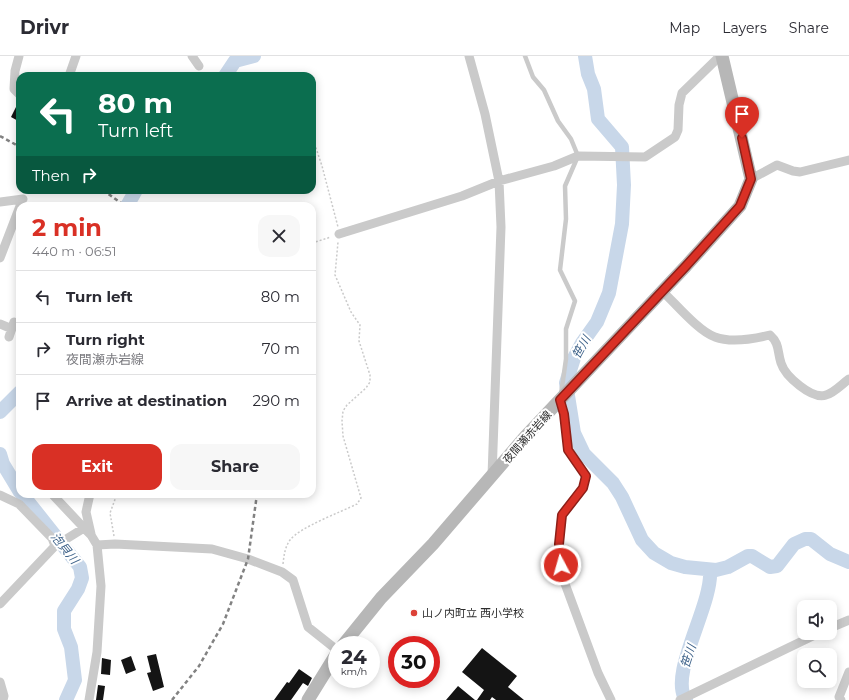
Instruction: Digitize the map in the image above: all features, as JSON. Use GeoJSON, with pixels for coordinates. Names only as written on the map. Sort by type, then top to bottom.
{"type":"FeatureCollection","features":[{"type":"Feature","properties":{"kind":"main road"},"geometry":{"type":"LineString","coordinates":[[721,56],[751,179]]}},
{"type":"Feature","properties":{"kind":"main road","name":"夜間瀬赤岩線"},"geometry":{"type":"LineString","coordinates":[[350,636],[381,598],[433,544],[525,437],[686,266],[740,206],[751,179]]}},
{"type":"Feature","properties":{"kind":"main road"},"geometry":{"type":"LineString","coordinates":[[308,700],[328,666]]}},
{"type":"Feature","properties":{"kind":"street"},"geometry":{"type":"LineString","coordinates":[[16,90],[14,88],[15,71],[19,56]]}},
{"type":"Feature","properties":{"kind":"street"},"geometry":{"type":"LineString","coordinates":[[70,72],[76,56]]}},
{"type":"Feature","properties":{"kind":"street"},"geometry":{"type":"LineString","coordinates":[[192,56],[199,66]]}},
{"type":"Feature","properties":{"kind":"street"},"geometry":{"type":"LineString","coordinates":[[469,56],[485,114],[499,182],[501,227],[492,476]]}},
{"type":"Feature","properties":{"kind":"street"},"geometry":{"type":"LineString","coordinates":[[339,234],[462,196],[499,182],[554,166],[578,156],[645,157],[675,137],[678,130],[679,105],[682,93],[721,56]]}},
{"type":"Feature","properties":{"kind":"street"},"geometry":{"type":"LineString","coordinates":[[751,179],[777,165],[800,172],[849,160]]}},
{"type":"Feature","properties":{"kind":"street"},"geometry":{"type":"LineString","coordinates":[[0,202],[23,200]]}},
{"type":"Feature","properties":{"kind":"street"},"geometry":{"type":"LineString","coordinates":[[0,258],[16,218]]}},
{"type":"Feature","properties":{"kind":"street"},"geometry":{"type":"LineString","coordinates":[[662,291],[704,330],[714,337],[724,340],[747,340],[770,335],[776,341],[781,364],[791,379],[814,395],[826,395],[849,379]]}},
{"type":"Feature","properties":{"kind":"street"},"geometry":{"type":"LineString","coordinates":[[0,324],[12,330]]}},
{"type":"Feature","properties":{"kind":"street"},"geometry":{"type":"LineString","coordinates":[[562,398],[568,450],[586,476],[583,488],[562,515],[559,544],[561,565],[564,581],[598,673],[611,700]]}},
{"type":"Feature","properties":{"kind":"street"},"geometry":{"type":"LineString","coordinates":[[0,495],[19,504],[52,538],[56,545]]}},
{"type":"Feature","properties":{"kind":"street"},"geometry":{"type":"LineString","coordinates":[[56,498],[88,531],[96,545],[101,586],[97,652],[89,700]]}},
{"type":"Feature","properties":{"kind":"street"},"geometry":{"type":"LineString","coordinates":[[88,531],[86,512],[89,498]]}},
{"type":"Feature","properties":{"kind":"street"},"geometry":{"type":"LineString","coordinates":[[0,604],[56,545],[66,539],[88,531]]}},
{"type":"Feature","properties":{"kind":"street"},"geometry":{"type":"LineString","coordinates":[[96,545],[115,544],[212,549],[248,559],[282,572],[293,580],[308,627],[328,644]]}},
{"type":"Feature","properties":{"kind":"street"},"geometry":{"type":"LineString","coordinates":[[837,625],[849,620]]}},
{"type":"Feature","properties":{"kind":"street"},"geometry":{"type":"LineString","coordinates":[[680,700],[805,640]]}},
{"type":"Feature","properties":{"kind":"street"},"geometry":{"type":"LineString","coordinates":[[841,700],[839,697],[849,672]]}},
{"type":"Feature","properties":{"kind":"street"},"geometry":{"type":"LineString","coordinates":[[0,682],[4,696],[3,700]]}},
{"type":"Feature","properties":{"kind":"lane"},"geometry":{"type":"LineString","coordinates":[[525,56],[534,77],[544,90],[558,121],[571,139],[578,156],[565,186],[566,219],[560,270],[576,301],[566,329],[566,359],[562,398]]}},
{"type":"Feature","properties":{"kind":"path"},"geometry":{"type":"LineString","coordinates":[[282,572],[285,550],[291,539],[315,524],[357,504],[360,498],[343,436],[343,411],[346,405],[366,388],[370,382],[370,375],[359,341],[360,325],[350,312],[335,275],[339,234],[316,148]]}},
{"type":"Feature","properties":{"kind":"path"},"geometry":{"type":"LineString","coordinates":[[316,242],[339,234]]}},
{"type":"Feature","properties":{"kind":"path"},"geometry":{"type":"LineString","coordinates":[[115,544],[110,513],[116,498]]}},
{"type":"Feature","properties":{"kind":"building"},"geometry":{"type":"Polygon","coordinates":[[[16,107],[16,120],[11,117],[16,107]]]}},
{"type":"Feature","properties":{"kind":"building"},"geometry":{"type":"Polygon","coordinates":[[[482,648],[517,676],[508,687],[524,700],[496,700],[492,697],[490,700],[477,700],[484,690],[462,672],[482,648]]]}},
{"type":"Feature","properties":{"kind":"building"},"geometry":{"type":"Polygon","coordinates":[[[156,654],[164,687],[153,691],[147,673],[151,672],[147,656],[156,654]]]}},
{"type":"Feature","properties":{"kind":"building"},"geometry":{"type":"Polygon","coordinates":[[[131,656],[136,670],[126,674],[121,660],[131,656]]]}},
{"type":"Feature","properties":{"kind":"building"},"geometry":{"type":"Polygon","coordinates":[[[102,658],[111,660],[110,675],[101,674],[102,658]]]}},
{"type":"Feature","properties":{"kind":"building"},"geometry":{"type":"Polygon","coordinates":[[[299,669],[312,678],[308,686],[303,683],[291,700],[274,700],[287,682],[289,683],[299,669]]]}},
{"type":"Feature","properties":{"kind":"building"},"geometry":{"type":"Polygon","coordinates":[[[98,685],[105,686],[103,700],[96,700],[98,685]]]}},
{"type":"Feature","properties":{"kind":"building"},"geometry":{"type":"Polygon","coordinates":[[[458,686],[475,700],[446,700],[458,686]]]}},
{"type":"Feature","properties":{"kind":"waterway"},"geometry":{"type":"LineString","coordinates":[[228,72],[235,61],[254,56]]}},
{"type":"Feature","properties":{"kind":"waterway","name":"笹川"},"geometry":{"type":"LineString","coordinates":[[585,56],[588,74],[594,89],[598,119],[622,147],[624,185],[622,224],[609,293],[597,322],[582,343],[574,358],[566,383],[574,433],[584,454],[613,483],[622,497],[642,540],[654,553],[671,563],[685,567],[716,570],[728,567],[748,556],[752,556],[770,567],[777,566],[794,544],[805,539],[811,539],[830,554],[849,562]]}},
{"type":"Feature","properties":{"kind":"waterway"},"geometry":{"type":"LineString","coordinates":[[129,202],[134,194]]}},
{"type":"Feature","properties":{"kind":"waterway"},"geometry":{"type":"LineString","coordinates":[[0,412],[16,396]]}},
{"type":"Feature","properties":{"kind":"waterway","name":"泡貝川"},"geometry":{"type":"LineString","coordinates":[[0,454],[3,464],[16,485]]}},
{"type":"Feature","properties":{"kind":"waterway","name":"泡貝川"},"geometry":{"type":"LineString","coordinates":[[25,498],[80,567],[82,578],[78,589],[64,611],[64,629],[71,647],[75,680],[66,700]]}},
{"type":"Feature","properties":{"kind":"waterway","name":"笹川"},"geometry":{"type":"LineString","coordinates":[[686,700],[682,688],[686,657],[705,601],[709,585],[710,570]]}},
{"type":"Feature","properties":{"kind":"railway"},"geometry":{"type":"LineString","coordinates":[[0,136],[16,145]]}},
{"type":"Feature","properties":{"kind":"railway"},"geometry":{"type":"LineString","coordinates":[[108,194],[120,202]]}},
{"type":"Feature","properties":{"kind":"railway"},"geometry":{"type":"LineString","coordinates":[[172,700],[199,666],[223,624],[248,559],[256,498]]}},
{"type":"Feature","properties":{"kind":"place","name":"山ノ内町立 西小学校"},"geometry":{"type":"Point","coordinates":[414,613]}},
{"type":"Feature","properties":{"kind":"route"},"geometry":{"type":"LineString","coordinates":[[561,565],[559,544],[562,515],[583,488],[586,476],[568,450],[564,414],[560,400],[597,362],[740,206],[751,179],[742,138]]}}]}
